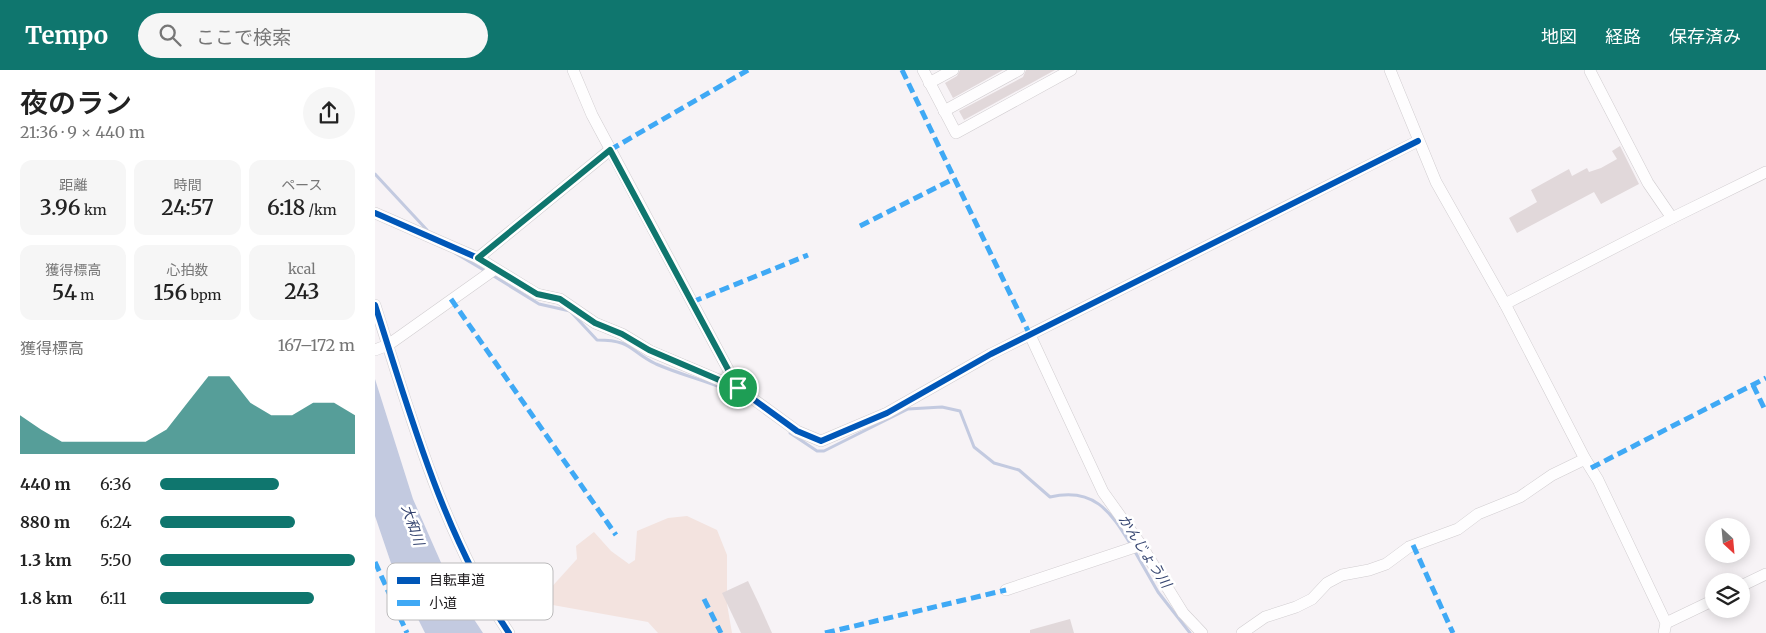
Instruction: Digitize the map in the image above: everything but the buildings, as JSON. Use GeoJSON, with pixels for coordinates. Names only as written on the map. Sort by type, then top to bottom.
{"type":"FeatureCollection","features":[{"type":"Feature","properties":{"kind":"street"},"geometry":{"type":"LineString","coordinates":[[573,70],[610,150],[738,388]]}},
{"type":"Feature","properties":{"kind":"street"},"geometry":{"type":"LineString","coordinates":[[923,70],[956,133],[1071,70]]}},
{"type":"Feature","properties":{"kind":"street"},"geometry":{"type":"LineString","coordinates":[[929,83],[953,70]]}},
{"type":"Feature","properties":{"kind":"street"},"geometry":{"type":"LineString","coordinates":[[944,111],[1019,70]]}},
{"type":"Feature","properties":{"kind":"street"},"geometry":{"type":"LineString","coordinates":[[1390,70],[1436,182],[1505,304],[1585,459],[1598,480],[1665,628],[1705,605]]}},
{"type":"Feature","properties":{"kind":"street"},"geometry":{"type":"LineString","coordinates":[[1590,70],[1648,183],[1672,218]]}},
{"type":"Feature","properties":{"kind":"street"},"geometry":{"type":"LineString","coordinates":[[375,212],[478,258],[537,294],[560,299],[595,323],[622,334],[649,350],[738,388],[797,431],[821,440],[887,413],[991,354],[1418,141]]}},
{"type":"Feature","properties":{"kind":"street"},"geometry":{"type":"LineString","coordinates":[[478,258],[610,150]]}},
{"type":"Feature","properties":{"kind":"street"},"geometry":{"type":"LineString","coordinates":[[1505,304],[1766,172]]}},
{"type":"Feature","properties":{"kind":"street"},"geometry":{"type":"LineString","coordinates":[[381,347],[495,269]]}},
{"type":"Feature","properties":{"kind":"street"},"geometry":{"type":"LineString","coordinates":[[375,305],[381,347],[390,358],[449,520],[469,563]]}},
{"type":"Feature","properties":{"kind":"street"},"geometry":{"type":"LineString","coordinates":[[1030,335],[1103,492],[1141,545],[1183,613],[1202,633]]}},
{"type":"Feature","properties":{"kind":"street"},"geometry":{"type":"LineString","coordinates":[[1242,633],[1265,617],[1296,607],[1312,599],[1327,583],[1342,575],[1369,570],[1386,564],[1409,547],[1458,529],[1478,514],[1520,497],[1552,475],[1585,459]]}},
{"type":"Feature","properties":{"kind":"street"},"geometry":{"type":"LineString","coordinates":[[1006,590],[1141,545]]}},
{"type":"Feature","properties":{"kind":"street"},"geometry":{"type":"LineString","coordinates":[[1750,582],[1766,574]]}},
{"type":"Feature","properties":{"kind":"street"},"geometry":{"type":"LineString","coordinates":[[501,620],[509,633]]}},
{"type":"Feature","properties":{"kind":"shaded area"},"geometry":{"type":"Polygon","coordinates":[[[687,516],[717,530],[727,555],[727,604],[732,633],[658,633],[648,622],[553,605],[553,585],[577,559],[576,546],[594,532],[611,551],[629,564],[635,560],[637,531],[668,518],[687,516]]]}},
{"type":"Feature","properties":{"kind":"water","name":"大和川"},"geometry":{"type":"Polygon","coordinates":[[[375,379],[413,499],[441,563],[391,563],[375,516],[375,379]]]}},
{"type":"Feature","properties":{"kind":"water"},"geometry":{"type":"Polygon","coordinates":[[[418,620],[474,620],[483,633],[425,633],[418,620]]]}},
{"type":"Feature","properties":{"kind":"waterway","name":"かんじょう川"},"geometry":{"type":"LineString","coordinates":[[375,174],[427,230]]}},
{"type":"Feature","properties":{"kind":"waterway","name":"かんじょう川"},"geometry":{"type":"LineString","coordinates":[[455,253],[487,272]]}},
{"type":"Feature","properties":{"kind":"waterway","name":"かんじょう川"},"geometry":{"type":"LineString","coordinates":[[492,275],[539,304],[570,311],[597,340],[609,340],[624,344],[656,364],[725,389]]}},
{"type":"Feature","properties":{"kind":"waterway","name":"かんじょう川"},"geometry":{"type":"LineString","coordinates":[[790,433],[817,451],[824,451],[908,409],[942,407],[960,411],[974,447],[994,463],[1019,470],[1050,497],[1078,495],[1099,504],[1116,521],[1131,545]]}},
{"type":"Feature","properties":{"kind":"waterway","name":"かんじょう川"},"geometry":{"type":"LineString","coordinates":[[1134,550],[1158,592],[1190,633]]}},
{"type":"Feature","properties":{"kind":"marked path"},"geometry":{"type":"LineString","coordinates":[[610,150],[748,70]]}},
{"type":"Feature","properties":{"kind":"marked path"},"geometry":{"type":"LineString","coordinates":[[902,70],[1030,335]]}},
{"type":"Feature","properties":{"kind":"marked path"},"geometry":{"type":"LineString","coordinates":[[860,226],[953,179]]}},
{"type":"Feature","properties":{"kind":"marked path"},"geometry":{"type":"LineString","coordinates":[[692,302],[808,255]]}},
{"type":"Feature","properties":{"kind":"marked path"},"geometry":{"type":"LineString","coordinates":[[451,299],[616,535]]}},
{"type":"Feature","properties":{"kind":"marked path"},"geometry":{"type":"LineString","coordinates":[[1591,468],[1766,378]]}},
{"type":"Feature","properties":{"kind":"marked path"},"geometry":{"type":"LineString","coordinates":[[1753,385],[1766,412]]}},
{"type":"Feature","properties":{"kind":"marked path"},"geometry":{"type":"LineString","coordinates":[[1413,545],[1453,633]]}},
{"type":"Feature","properties":{"kind":"marked path"},"geometry":{"type":"LineString","coordinates":[[375,562],[387,589]]}},
{"type":"Feature","properties":{"kind":"marked path"},"geometry":{"type":"LineString","coordinates":[[825,633],[1006,590]]}},
{"type":"Feature","properties":{"kind":"marked path"},"geometry":{"type":"LineString","coordinates":[[704,599],[721,633]]}},
{"type":"Feature","properties":{"kind":"marked path"},"geometry":{"type":"LineString","coordinates":[[401,620],[407,633]]}},
{"type":"Feature","properties":{"kind":"cycle path"},"geometry":{"type":"LineString","coordinates":[[375,213],[478,258],[537,294],[560,299],[595,323],[622,334],[650,351],[738,388],[797,431],[821,441],[887,413],[991,354],[1418,141]]}},
{"type":"Feature","properties":{"kind":"cycle path"},"geometry":{"type":"LineString","coordinates":[[375,305],[431,474],[447,516],[469,563]]}},
{"type":"Feature","properties":{"kind":"cycle path"},"geometry":{"type":"LineString","coordinates":[[501,620],[509,633]]}},
{"type":"Feature","properties":{"kind":"route"},"geometry":{"type":"LineString","coordinates":[[610,150],[738,388],[649,350],[622,334],[595,323],[560,299],[537,294],[478,258],[610,150]]}}]}
